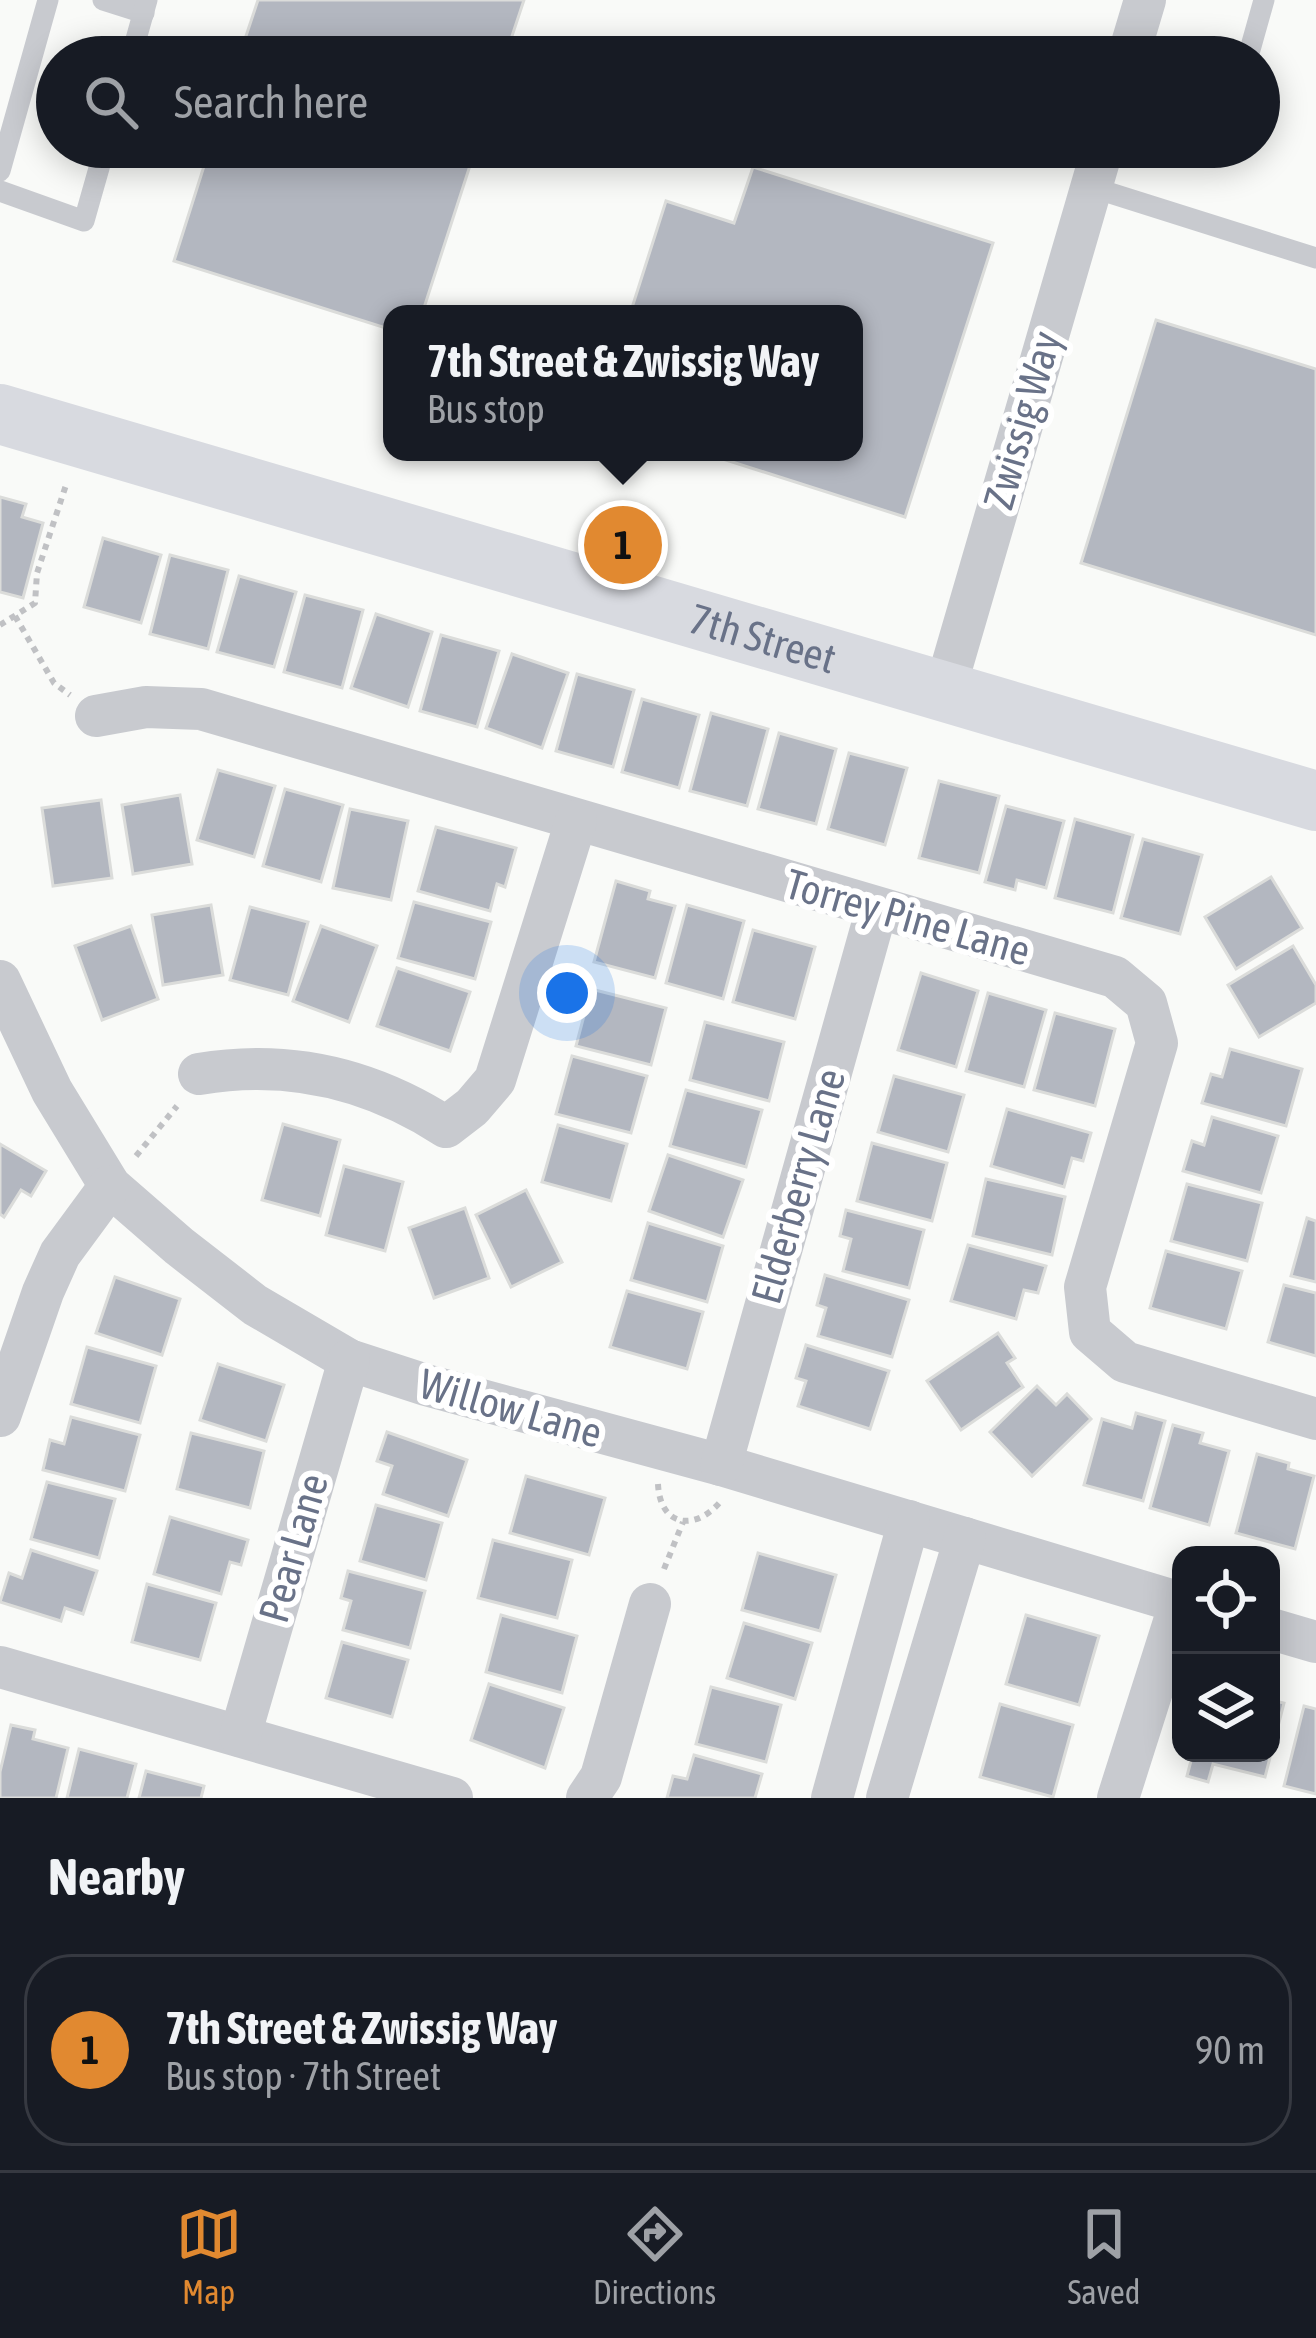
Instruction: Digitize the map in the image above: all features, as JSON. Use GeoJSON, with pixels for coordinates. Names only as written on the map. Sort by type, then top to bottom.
{"type":"FeatureCollection","features":[{"type":"Feature","properties":{"kind":"street"},"geometry":{"type":"LineString","coordinates":[[1135,36],[1145,0]]}},
{"type":"Feature","properties":{"kind":"street","name":"Zwissig Way"},"geometry":{"type":"LineString","coordinates":[[944,693],[1097,168]]}},
{"type":"Feature","properties":{"kind":"street","name":"7th Street"},"geometry":{"type":"LineString","coordinates":[[0,414],[1316,801]]}},
{"type":"Feature","properties":{"kind":"street","name":"Torrey Pine Lane"},"geometry":{"type":"LineString","coordinates":[[96,716],[146,707],[201,709],[1115,977],[1146,1003],[1157,1043],[1085,1287],[1090,1332],[1125,1361],[1316,1419]]}},
{"type":"Feature","properties":{"kind":"street"},"geometry":{"type":"LineString","coordinates":[[199,1074],[241,1067],[296,1070],[357,1082],[410,1104],[446,1127],[495,1080],[576,821]]}},
{"type":"Feature","properties":{"kind":"street","name":"Elderberry Lane"},"geometry":{"type":"LineString","coordinates":[[721,1465],[877,908]]}},
{"type":"Feature","properties":{"kind":"street","name":"Willow Lane"},"geometry":{"type":"LineString","coordinates":[[0,981],[52,1091],[110,1186],[255,1305],[349,1360],[1172,1600]]}},
{"type":"Feature","properties":{"kind":"street"},"geometry":{"type":"LineString","coordinates":[[0,1416],[61,1254],[110,1186]]}},
{"type":"Feature","properties":{"kind":"street","name":"Pear Lane"},"geometry":{"type":"LineString","coordinates":[[240,1736],[349,1360]]}},
{"type":"Feature","properties":{"kind":"street"},"geometry":{"type":"LineString","coordinates":[[832,1798],[909,1521]]}},
{"type":"Feature","properties":{"kind":"street"},"geometry":{"type":"LineString","coordinates":[[886,1798],[965,1538]]}},
{"type":"Feature","properties":{"kind":"street"},"geometry":{"type":"LineString","coordinates":[[587,1798],[601,1777],[650,1604]]}},
{"type":"Feature","properties":{"kind":"street"},"geometry":{"type":"LineString","coordinates":[[1118,1798],[1172,1631]]}},
{"type":"Feature","properties":{"kind":"street"},"geometry":{"type":"LineString","coordinates":[[1280,1632],[1316,1642]]}},
{"type":"Feature","properties":{"kind":"street"},"geometry":{"type":"LineString","coordinates":[[0,1667],[452,1798]]}},
{"type":"Feature","properties":{"kind":"lane"},"geometry":{"type":"LineString","coordinates":[[38,36],[48,0]]}},
{"type":"Feature","properties":{"kind":"lane"},"geometry":{"type":"LineString","coordinates":[[103,0],[146,6],[137,36]]}},
{"type":"Feature","properties":{"kind":"lane"},"geometry":{"type":"LineString","coordinates":[[1254,36],[1264,0]]}},
{"type":"Feature","properties":{"kind":"lane"},"geometry":{"type":"LineString","coordinates":[[0,171],[36,43]]}},
{"type":"Feature","properties":{"kind":"lane"},"geometry":{"type":"LineString","coordinates":[[0,190],[84,221],[99,168]]}},
{"type":"Feature","properties":{"kind":"lane"},"geometry":{"type":"LineString","coordinates":[[1099,168],[1316,259]]}},
{"type":"Feature","properties":{"kind":"path"},"geometry":{"type":"LineString","coordinates":[[0,625],[35,603],[37,573],[80,439]]}},
{"type":"Feature","properties":{"kind":"path"},"geometry":{"type":"LineString","coordinates":[[15,616],[54,682],[96,716]]}},
{"type":"Feature","properties":{"kind":"path"},"geometry":{"type":"LineString","coordinates":[[110,1186],[166,1122],[199,1074]]}},
{"type":"Feature","properties":{"kind":"path"},"geometry":{"type":"LineString","coordinates":[[650,1604],[683,1522]]}},
{"type":"Feature","properties":{"kind":"building"},"geometry":{"type":"Polygon","coordinates":[[[258,0],[524,0],[512,36],[246,36],[258,0]]]}},
{"type":"Feature","properties":{"kind":"building"},"geometry":{"type":"Polygon","coordinates":[[[203,168],[469,168],[425,305],[383,305],[383,327],[174,261],[203,168]]]}},
{"type":"Feature","properties":{"kind":"building"},"geometry":{"type":"Polygon","coordinates":[[[756,168],[993,243],[905,517],[729,461],[863,461],[863,305],[633,305],[666,201],[734,223],[756,168]]]}},
{"type":"Feature","properties":{"kind":"building"},"geometry":{"type":"Polygon","coordinates":[[[1156,320],[1316,369],[1316,635],[1081,563],[1156,320]]]}},
{"type":"Feature","properties":{"kind":"building"},"geometry":{"type":"Polygon","coordinates":[[[0,497],[26,504],[22,517],[43,523],[23,598],[0,592],[0,497]]]}},
{"type":"Feature","properties":{"kind":"building"},"geometry":{"type":"Polygon","coordinates":[[[103,538],[161,555],[141,623],[84,607],[103,538]]]}},
{"type":"Feature","properties":{"kind":"building"},"geometry":{"type":"Polygon","coordinates":[[[170,555],[228,570],[208,649],[150,634],[170,555]]]}},
{"type":"Feature","properties":{"kind":"building"},"geometry":{"type":"Polygon","coordinates":[[[239,576],[296,592],[274,667],[217,652],[239,576]]]}},
{"type":"Feature","properties":{"kind":"building"},"geometry":{"type":"Polygon","coordinates":[[[305,595],[363,610],[342,688],[284,672],[305,595]]]}},
{"type":"Feature","properties":{"kind":"building"},"geometry":{"type":"Polygon","coordinates":[[[376,614],[432,632],[408,707],[351,688],[376,614]]]}},
{"type":"Feature","properties":{"kind":"building"},"geometry":{"type":"Polygon","coordinates":[[[441,635],[499,651],[477,727],[420,711],[441,635]]]}},
{"type":"Feature","properties":{"kind":"building"},"geometry":{"type":"Polygon","coordinates":[[[512,654],[568,673],[542,748],[486,728],[512,654]]]}},
{"type":"Feature","properties":{"kind":"building"},"geometry":{"type":"Polygon","coordinates":[[[577,674],[634,690],[613,767],[556,751],[577,674]]]}},
{"type":"Feature","properties":{"kind":"building"},"geometry":{"type":"Polygon","coordinates":[[[642,699],[699,715],[679,788],[622,772],[642,699]]]}},
{"type":"Feature","properties":{"kind":"building"},"geometry":{"type":"Polygon","coordinates":[[[711,713],[768,729],[747,806],[690,791],[711,713]]]}},
{"type":"Feature","properties":{"kind":"building"},"geometry":{"type":"Polygon","coordinates":[[[779,733],[836,749],[816,824],[758,809],[779,733]]]}},
{"type":"Feature","properties":{"kind":"building"},"geometry":{"type":"Polygon","coordinates":[[[849,753],[907,768],[885,845],[828,829],[849,753]]]}},
{"type":"Feature","properties":{"kind":"building"},"geometry":{"type":"Polygon","coordinates":[[[218,770],[275,786],[254,857],[197,840],[218,770]]]}},
{"type":"Feature","properties":{"kind":"building"},"geometry":{"type":"Polygon","coordinates":[[[939,781],[999,796],[979,873],[919,858],[939,781]]]}},
{"type":"Feature","properties":{"kind":"building"},"geometry":{"type":"Polygon","coordinates":[[[285,789],[343,805],[321,882],[263,866],[285,789]]]}},
{"type":"Feature","properties":{"kind":"building"},"geometry":{"type":"Polygon","coordinates":[[[180,795],[192,864],[133,874],[122,805],[180,795]]]}},
{"type":"Feature","properties":{"kind":"building"},"geometry":{"type":"Polygon","coordinates":[[[101,800],[112,878],[53,886],[42,808],[101,800]]]}},
{"type":"Feature","properties":{"kind":"building"},"geometry":{"type":"Polygon","coordinates":[[[1006,806],[1064,821],[1046,888],[1017,880],[1015,890],[985,882],[1006,806]]]}},
{"type":"Feature","properties":{"kind":"building"},"geometry":{"type":"Polygon","coordinates":[[[350,809],[408,821],[391,900],[333,888],[350,809]]]}},
{"type":"Feature","properties":{"kind":"building"},"geometry":{"type":"Polygon","coordinates":[[[1075,819],[1133,835],[1113,913],[1055,898],[1075,819]]]}},
{"type":"Feature","properties":{"kind":"building"},"geometry":{"type":"Polygon","coordinates":[[[436,827],[516,848],[505,887],[497,884],[490,911],[418,891],[436,827]]]}},
{"type":"Feature","properties":{"kind":"building"},"geometry":{"type":"Polygon","coordinates":[[[1143,839],[1202,855],[1180,934],[1121,918],[1143,839]]]}},
{"type":"Feature","properties":{"kind":"building"},"geometry":{"type":"Polygon","coordinates":[[[1271,877],[1302,928],[1236,969],[1205,917],[1271,877]]]}},
{"type":"Feature","properties":{"kind":"building"},"geometry":{"type":"Polygon","coordinates":[[[616,881],[650,891],[648,899],[675,906],[655,978],[594,962],[616,881]]]}},
{"type":"Feature","properties":{"kind":"building"},"geometry":{"type":"Polygon","coordinates":[[[414,902],[491,922],[475,979],[398,958],[414,902]]]}},
{"type":"Feature","properties":{"kind":"building"},"geometry":{"type":"Polygon","coordinates":[[[211,905],[223,975],[163,985],[152,915],[211,905]]]}},
{"type":"Feature","properties":{"kind":"building"},"geometry":{"type":"Polygon","coordinates":[[[687,905],[744,921],[723,999],[666,983],[687,905]]]}},
{"type":"Feature","properties":{"kind":"building"},"geometry":{"type":"Polygon","coordinates":[[[250,907],[308,922],[288,995],[230,980],[250,907]]]}},
{"type":"Feature","properties":{"kind":"building"},"geometry":{"type":"Polygon","coordinates":[[[131,926],[158,999],[102,1020],[75,946],[131,926]]]}},
{"type":"Feature","properties":{"kind":"building"},"geometry":{"type":"Polygon","coordinates":[[[321,926],[377,946],[349,1022],[293,1001],[321,926]]]}},
{"type":"Feature","properties":{"kind":"building"},"geometry":{"type":"Polygon","coordinates":[[[753,930],[815,947],[795,1019],[733,1002],[753,930]]]}},
{"type":"Feature","properties":{"kind":"building"},"geometry":{"type":"Polygon","coordinates":[[[1293,946],[1316,985],[1316,1003],[1259,1037],[1228,985],[1293,946]]]}},
{"type":"Feature","properties":{"kind":"building"},"geometry":{"type":"Polygon","coordinates":[[[397,968],[470,992],[450,1051],[377,1026],[397,968]]]}},
{"type":"Feature","properties":{"kind":"building"},"geometry":{"type":"Polygon","coordinates":[[[921,973],[978,991],[956,1067],[898,1050],[921,973]]]}},
{"type":"Feature","properties":{"kind":"building"},"geometry":{"type":"Polygon","coordinates":[[[591,989],[666,1008],[651,1065],[576,1046],[591,989]]]}},
{"type":"Feature","properties":{"kind":"building"},"geometry":{"type":"Polygon","coordinates":[[[988,993],[1046,1010],[1024,1087],[966,1071],[988,993]]]}},
{"type":"Feature","properties":{"kind":"building"},"geometry":{"type":"Polygon","coordinates":[[[1055,1013],[1115,1029],[1095,1106],[1034,1090],[1055,1013]]]}},
{"type":"Feature","properties":{"kind":"building"},"geometry":{"type":"Polygon","coordinates":[[[705,1022],[784,1042],[769,1101],[690,1080],[705,1022]]]}},
{"type":"Feature","properties":{"kind":"building"},"geometry":{"type":"Polygon","coordinates":[[[1230,1049],[1302,1069],[1286,1126],[1202,1103],[1211,1074],[1222,1077],[1230,1049]]]}},
{"type":"Feature","properties":{"kind":"building"},"geometry":{"type":"Polygon","coordinates":[[[572,1056],[647,1076],[631,1133],[556,1114],[572,1056]]]}},
{"type":"Feature","properties":{"kind":"building"},"geometry":{"type":"Polygon","coordinates":[[[894,1076],[964,1095],[948,1152],[878,1132],[894,1076]]]}},
{"type":"Feature","properties":{"kind":"building"},"geometry":{"type":"Polygon","coordinates":[[[686,1090],[762,1110],[746,1167],[670,1146],[686,1090]]]}},
{"type":"Feature","properties":{"kind":"building"},"geometry":{"type":"Polygon","coordinates":[[[1007,1109],[1091,1133],[1083,1161],[1072,1158],[1064,1187],[991,1166],[1007,1109]]]}},
{"type":"Feature","properties":{"kind":"building"},"geometry":{"type":"Polygon","coordinates":[[[1212,1117],[1278,1136],[1261,1193],[1183,1171],[1192,1141],[1204,1145],[1212,1117]]]}},
{"type":"Feature","properties":{"kind":"building"},"geometry":{"type":"Polygon","coordinates":[[[283,1124],[340,1140],[320,1216],[262,1200],[283,1124]]]}},
{"type":"Feature","properties":{"kind":"building"},"geometry":{"type":"Polygon","coordinates":[[[558,1125],[627,1144],[611,1201],[542,1182],[558,1125]]]}},
{"type":"Feature","properties":{"kind":"building"},"geometry":{"type":"Polygon","coordinates":[[[872,1143],[947,1163],[932,1221],[857,1201],[872,1143]]]}},
{"type":"Feature","properties":{"kind":"building"},"geometry":{"type":"Polygon","coordinates":[[[0,1144],[46,1171],[31,1196],[21,1190],[4,1217],[0,1214],[0,1144]]]}},
{"type":"Feature","properties":{"kind":"building"},"geometry":{"type":"Polygon","coordinates":[[[668,1155],[743,1180],[723,1237],[649,1211],[668,1155]]]}},
{"type":"Feature","properties":{"kind":"building"},"geometry":{"type":"Polygon","coordinates":[[[344,1166],[403,1182],[385,1251],[326,1235],[344,1166]]]}},
{"type":"Feature","properties":{"kind":"building"},"geometry":{"type":"Polygon","coordinates":[[[986,1179],[1065,1197],[1052,1255],[973,1236],[986,1179]]]}},
{"type":"Feature","properties":{"kind":"building"},"geometry":{"type":"Polygon","coordinates":[[[1187,1184],[1262,1203],[1247,1261],[1171,1241],[1187,1184]]]}},
{"type":"Feature","properties":{"kind":"building"},"geometry":{"type":"Polygon","coordinates":[[[526,1190],[562,1262],[511,1287],[476,1215],[526,1190]]]}},
{"type":"Feature","properties":{"kind":"building"},"geometry":{"type":"Polygon","coordinates":[[[465,1208],[489,1278],[434,1298],[409,1228],[465,1208]]]}},
{"type":"Feature","properties":{"kind":"building"},"geometry":{"type":"Polygon","coordinates":[[[846,1210],[924,1230],[909,1288],[843,1271],[851,1239],[840,1236],[846,1210]]]}},
{"type":"Feature","properties":{"kind":"building"},"geometry":{"type":"Polygon","coordinates":[[[1307,1218],[1316,1221],[1316,1282],[1291,1276],[1307,1218]]]}},
{"type":"Feature","properties":{"kind":"building"},"geometry":{"type":"Polygon","coordinates":[[[648,1223],[723,1246],[707,1302],[631,1280],[648,1223]]]}},
{"type":"Feature","properties":{"kind":"building"},"geometry":{"type":"Polygon","coordinates":[[[968,1245],[1046,1266],[1038,1293],[1024,1290],[1016,1319],[951,1301],[968,1245]]]}},
{"type":"Feature","properties":{"kind":"building"},"geometry":{"type":"Polygon","coordinates":[[[1166,1251],[1242,1271],[1226,1329],[1150,1308],[1166,1251]]]}},
{"type":"Feature","properties":{"kind":"building"},"geometry":{"type":"Polygon","coordinates":[[[825,1275],[909,1300],[892,1357],[818,1336],[826,1308],[817,1305],[825,1275]]]}},
{"type":"Feature","properties":{"kind":"building"},"geometry":{"type":"Polygon","coordinates":[[[115,1277],[180,1299],[162,1355],[96,1333],[115,1277]]]}},
{"type":"Feature","properties":{"kind":"building"},"geometry":{"type":"Polygon","coordinates":[[[1284,1285],[1316,1293],[1316,1356],[1268,1342],[1284,1285]]]}},
{"type":"Feature","properties":{"kind":"building"},"geometry":{"type":"Polygon","coordinates":[[[627,1291],[703,1312],[687,1369],[610,1347],[627,1291]]]}},
{"type":"Feature","properties":{"kind":"building"},"geometry":{"type":"Polygon","coordinates":[[[998,1333],[1015,1358],[1007,1363],[1023,1387],[961,1430],[927,1381],[998,1333]]]}},
{"type":"Feature","properties":{"kind":"building"},"geometry":{"type":"Polygon","coordinates":[[[806,1345],[889,1371],[870,1429],[798,1406],[806,1381],[796,1378],[806,1345]]]}},
{"type":"Feature","properties":{"kind":"building"},"geometry":{"type":"Polygon","coordinates":[[[87,1347],[156,1366],[140,1423],[71,1404],[87,1347]]]}},
{"type":"Feature","properties":{"kind":"building"},"geometry":{"type":"Polygon","coordinates":[[[218,1364],[284,1385],[266,1441],[200,1420],[218,1364]]]}},
{"type":"Feature","properties":{"kind":"building"},"geometry":{"type":"Polygon","coordinates":[[[1037,1386],[1056,1405],[1067,1394],[1091,1419],[1032,1476],[990,1432],[1037,1386]]]}},
{"type":"Feature","properties":{"kind":"building"},"geometry":{"type":"Polygon","coordinates":[[[1136,1413],[1165,1421],[1143,1501],[1084,1485],[1102,1419],[1132,1428],[1136,1413]]]}},
{"type":"Feature","properties":{"kind":"building"},"geometry":{"type":"Polygon","coordinates":[[[71,1417],[140,1435],[125,1491],[43,1470],[50,1440],[64,1444],[71,1417]]]}},
{"type":"Feature","properties":{"kind":"building"},"geometry":{"type":"Polygon","coordinates":[[[1173,1425],[1203,1433],[1200,1443],[1229,1451],[1209,1525],[1150,1508],[1173,1425]]]}},
{"type":"Feature","properties":{"kind":"building"},"geometry":{"type":"Polygon","coordinates":[[[387,1432],[467,1460],[448,1516],[383,1494],[392,1466],[377,1461],[387,1432]]]}},
{"type":"Feature","properties":{"kind":"building"},"geometry":{"type":"Polygon","coordinates":[[[191,1433],[264,1451],[250,1508],[177,1489],[191,1433]]]}},
{"type":"Feature","properties":{"kind":"building"},"geometry":{"type":"Polygon","coordinates":[[[1257,1454],[1314,1476],[1295,1549],[1236,1533],[1257,1454]]]}},
{"type":"Feature","properties":{"kind":"building"},"geometry":{"type":"Polygon","coordinates":[[[526,1476],[605,1498],[589,1555],[510,1533],[526,1476]]]}},
{"type":"Feature","properties":{"kind":"building"},"geometry":{"type":"Polygon","coordinates":[[[47,1482],[115,1499],[99,1558],[31,1539],[47,1482]]]}},
{"type":"Feature","properties":{"kind":"building"},"geometry":{"type":"Polygon","coordinates":[[[376,1505],[442,1523],[426,1580],[360,1561],[376,1505]]]}},
{"type":"Feature","properties":{"kind":"building"},"geometry":{"type":"Polygon","coordinates":[[[170,1517],[248,1540],[241,1565],[230,1562],[221,1594],[154,1574],[170,1517]]]}},
{"type":"Feature","properties":{"kind":"building"},"geometry":{"type":"Polygon","coordinates":[[[493,1540],[572,1560],[557,1618],[478,1598],[493,1540]]]}},
{"type":"Feature","properties":{"kind":"building"},"geometry":{"type":"Polygon","coordinates":[[[31,1550],[97,1571],[83,1614],[65,1608],[61,1621],[0,1602],[9,1573],[22,1578],[31,1550]]]}},
{"type":"Feature","properties":{"kind":"building"},"geometry":{"type":"Polygon","coordinates":[[[758,1553],[836,1575],[820,1631],[742,1610],[758,1553]]]}},
{"type":"Feature","properties":{"kind":"building"},"geometry":{"type":"Polygon","coordinates":[[[348,1571],[425,1591],[410,1648],[343,1630],[351,1601],[341,1598],[348,1571]]]}},
{"type":"Feature","properties":{"kind":"building"},"geometry":{"type":"Polygon","coordinates":[[[147,1584],[216,1603],[200,1660],[132,1642],[147,1584]]]}},
{"type":"Feature","properties":{"kind":"building"},"geometry":{"type":"Polygon","coordinates":[[[501,1615],[577,1636],[562,1693],[486,1672],[501,1615]]]}},
{"type":"Feature","properties":{"kind":"building"},"geometry":{"type":"Polygon","coordinates":[[[1026,1615],[1099,1636],[1079,1705],[1006,1684],[1026,1615]]]}},
{"type":"Feature","properties":{"kind":"building"},"geometry":{"type":"Polygon","coordinates":[[[744,1623],[812,1643],[795,1699],[727,1678],[744,1623]]]}},
{"type":"Feature","properties":{"kind":"building"},"geometry":{"type":"Polygon","coordinates":[[[342,1642],[408,1660],[392,1717],[326,1698],[342,1642]]]}},
{"type":"Feature","properties":{"kind":"building"},"geometry":{"type":"Polygon","coordinates":[[[489,1684],[564,1708],[545,1768],[471,1740],[489,1684]]]}},
{"type":"Feature","properties":{"kind":"building"},"geometry":{"type":"Polygon","coordinates":[[[711,1687],[781,1705],[766,1762],[696,1744],[711,1687]]]}},
{"type":"Feature","properties":{"kind":"building"},"geometry":{"type":"Polygon","coordinates":[[[1000,1704],[1073,1725],[1053,1797],[980,1777],[1000,1704]]]}},
{"type":"Feature","properties":{"kind":"building"},"geometry":{"type":"Polygon","coordinates":[[[1304,1706],[1316,1709],[1316,1794],[1284,1786],[1304,1706]]]}},
{"type":"Feature","properties":{"kind":"building"},"geometry":{"type":"Polygon","coordinates":[[[11,1725],[35,1730],[33,1739],[68,1748],[56,1798],[0,1798],[0,1772],[11,1725]]]}},
{"type":"Feature","properties":{"kind":"building"},"geometry":{"type":"Polygon","coordinates":[[[79,1749],[136,1764],[127,1798],[67,1798],[79,1749]]]}},
{"type":"Feature","properties":{"kind":"building"},"geometry":{"type":"Polygon","coordinates":[[[694,1755],[762,1774],[755,1798],[667,1798],[673,1776],[687,1779],[694,1755]]]}},
{"type":"Feature","properties":{"kind":"building"},"geometry":{"type":"Polygon","coordinates":[[[1191,1762],[1269,1762],[1265,1777],[1213,1764],[1208,1782],[1187,1776],[1191,1762]]]}},
{"type":"Feature","properties":{"kind":"building"},"geometry":{"type":"Polygon","coordinates":[[[146,1771],[204,1786],[201,1798],[139,1798],[146,1771]]]}},
{"type":"Feature","properties":{"kind":"place","name":"7th Street & Zwissig Way"},"geometry":{"type":"Point","coordinates":[623,545]}}]}
